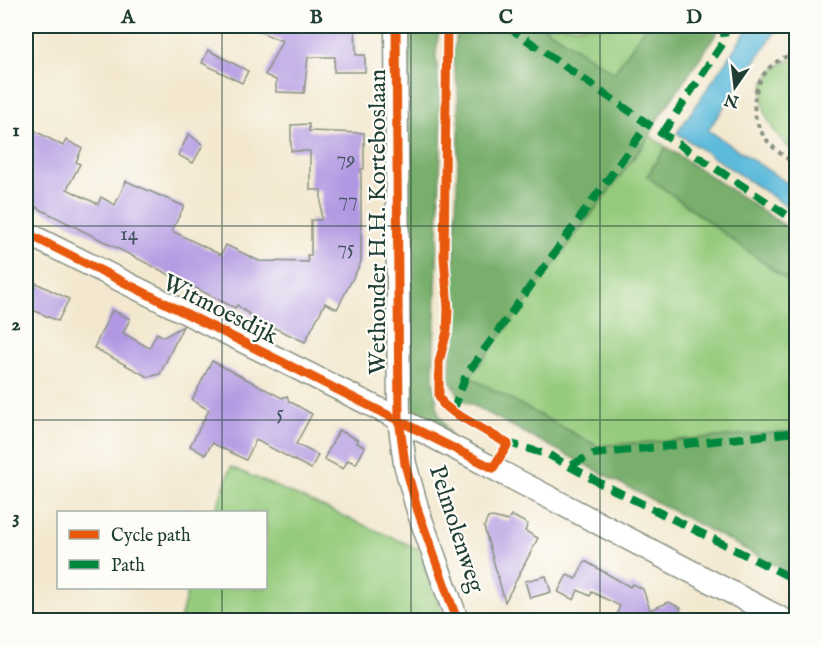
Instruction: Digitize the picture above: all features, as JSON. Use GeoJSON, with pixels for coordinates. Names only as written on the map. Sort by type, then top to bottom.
{"type":"FeatureCollection","features":[{"type":"Feature","properties":{"kind":"street","name":"Wethouder H.H. Korteboslaan"},"geometry":{"type":"LineString","coordinates":[[396,26],[399,419]]}},
{"type":"Feature","properties":{"kind":"street","name":"Witmoesdijk"},"geometry":{"type":"LineString","coordinates":[[26,233],[399,419]]}},
{"type":"Feature","properties":{"kind":"street","name":"Pelmolenweg"},"geometry":{"type":"LineString","coordinates":[[399,419],[405,464],[418,511],[457,621]]}},
{"type":"Feature","properties":{"kind":"street"},"geometry":{"type":"LineString","coordinates":[[399,419],[784,621]]}},
{"type":"Feature","properties":{"kind":"path"},"geometry":{"type":"LineString","coordinates":[[796,54],[782,56],[764,74],[756,93],[755,113],[762,133],[778,152],[796,164]]}},
{"type":"Feature","properties":{"kind":"green space"},"geometry":{"type":"Polygon","coordinates":[[[408,26],[439,26],[436,55],[442,117],[433,376],[438,412],[452,438],[417,421],[412,401],[409,353],[408,26]]]}},
{"type":"Feature","properties":{"kind":"green space"},"geometry":{"type":"Polygon","coordinates":[[[459,26],[542,26],[614,73],[646,26],[715,26],[717,33],[657,120],[650,136],[470,377],[597,446],[796,431],[796,576],[461,399],[450,380],[459,132],[458,89],[452,57],[459,26]]]}},
{"type":"Feature","properties":{"kind":"green space"},"geometry":{"type":"Polygon","coordinates":[[[542,26],[646,26],[614,73],[542,26]]]}},
{"type":"Feature","properties":{"kind":"green space"},"geometry":{"type":"Polygon","coordinates":[[[789,60],[796,60],[796,153],[775,132],[763,105],[766,79],[775,69],[789,60]]]}},
{"type":"Feature","properties":{"kind":"green space"},"geometry":{"type":"Polygon","coordinates":[[[650,136],[666,147],[647,176],[796,287],[796,431],[597,446],[469,377],[650,136]]]}},
{"type":"Feature","properties":{"kind":"green space"},"geometry":{"type":"Polygon","coordinates":[[[666,147],[796,233],[796,287],[647,176],[666,147]]]}},
{"type":"Feature","properties":{"kind":"green space"},"geometry":{"type":"Polygon","coordinates":[[[231,467],[419,549],[444,620],[180,620],[188,589],[267,589],[267,511],[215,511],[231,467]]]}},
{"type":"Feature","properties":{"kind":"water"},"geometry":{"type":"Polygon","coordinates":[[[750,26],[779,26],[708,130],[796,189],[796,212],[677,133],[750,26]]]}},
{"type":"Feature","properties":{"kind":"building"},"geometry":{"type":"Polygon","coordinates":[[[245,26],[355,26],[356,55],[365,55],[365,72],[334,72],[335,57],[308,57],[304,93],[276,92],[276,80],[265,75],[282,41],[245,26]]]}},
{"type":"Feature","properties":{"kind":"building"},"geometry":{"type":"Polygon","coordinates":[[[208,50],[248,71],[242,83],[202,63],[208,50]]]}},
{"type":"Feature","properties":{"kind":"building"},"geometry":{"type":"Polygon","coordinates":[[[309,124],[309,131],[364,133],[364,169],[361,169],[361,262],[337,309],[325,303],[305,342],[257,320],[237,305],[235,308],[26,202],[26,126],[63,146],[66,140],[82,148],[76,162],[80,164],[67,189],[83,197],[98,204],[101,197],[115,205],[126,181],[184,206],[172,231],[221,255],[226,245],[259,261],[308,262],[307,255],[311,255],[311,220],[321,220],[321,190],[310,190],[310,151],[291,151],[291,125],[309,124]]]}},
{"type":"Feature","properties":{"kind":"building"},"geometry":{"type":"Polygon","coordinates":[[[189,134],[203,145],[193,163],[178,155],[189,134]]]}},
{"type":"Feature","properties":{"kind":"building"},"geometry":{"type":"Polygon","coordinates":[[[36,283],[69,299],[58,321],[26,307],[36,283]]]}},
{"type":"Feature","properties":{"kind":"building"},"geometry":{"type":"Polygon","coordinates":[[[112,310],[130,319],[123,333],[149,348],[157,333],[164,337],[183,326],[160,374],[148,377],[94,348],[112,310]]]}},
{"type":"Feature","properties":{"kind":"building"},"geometry":{"type":"Polygon","coordinates":[[[212,361],[282,398],[287,396],[289,401],[312,414],[296,444],[318,455],[311,469],[256,440],[246,460],[212,443],[205,455],[190,446],[209,410],[192,400],[212,361]]]}},
{"type":"Feature","properties":{"kind":"building"},"geometry":{"type":"Polygon","coordinates":[[[339,430],[358,440],[357,443],[365,447],[356,464],[348,460],[343,469],[324,459],[339,430]]]}},
{"type":"Feature","properties":{"kind":"building"},"geometry":{"type":"Polygon","coordinates":[[[511,515],[528,524],[525,531],[538,538],[505,602],[484,527],[488,518],[508,521],[511,515]]]}},
{"type":"Feature","properties":{"kind":"building"},"geometry":{"type":"Polygon","coordinates":[[[585,561],[630,587],[632,584],[643,589],[650,610],[669,602],[681,608],[674,621],[625,621],[628,618],[617,613],[620,606],[592,592],[590,596],[578,590],[574,600],[558,592],[567,575],[576,579],[585,561]]]}},
{"type":"Feature","properties":{"kind":"building"},"geometry":{"type":"Polygon","coordinates":[[[546,576],[551,592],[530,598],[525,581],[546,576]]]}},
{"type":"Feature","properties":{"kind":"marked path"},"geometry":{"type":"LineString","coordinates":[[507,26],[648,124],[796,221]]}},
{"type":"Feature","properties":{"kind":"marked path"},"geometry":{"type":"LineString","coordinates":[[663,133],[725,40],[723,26]]}},
{"type":"Feature","properties":{"kind":"marked path"},"geometry":{"type":"LineString","coordinates":[[453,412],[466,375],[648,124]]}},
{"type":"Feature","properties":{"kind":"marked path"},"geometry":{"type":"LineString","coordinates":[[572,465],[593,454],[796,432]]}},
{"type":"Feature","properties":{"kind":"marked path"},"geometry":{"type":"LineString","coordinates":[[505,442],[549,455],[600,483],[796,580]]}},
{"type":"Feature","properties":{"kind":"cycle path"},"geometry":{"type":"LineString","coordinates":[[396,26],[399,419],[405,464],[418,511],[457,620]]}},
{"type":"Feature","properties":{"kind":"cycle path"},"geometry":{"type":"LineString","coordinates":[[26,233],[493,468],[508,444],[453,412],[443,404],[439,396],[439,362],[447,331],[448,309],[444,257],[447,26]]}}]}
